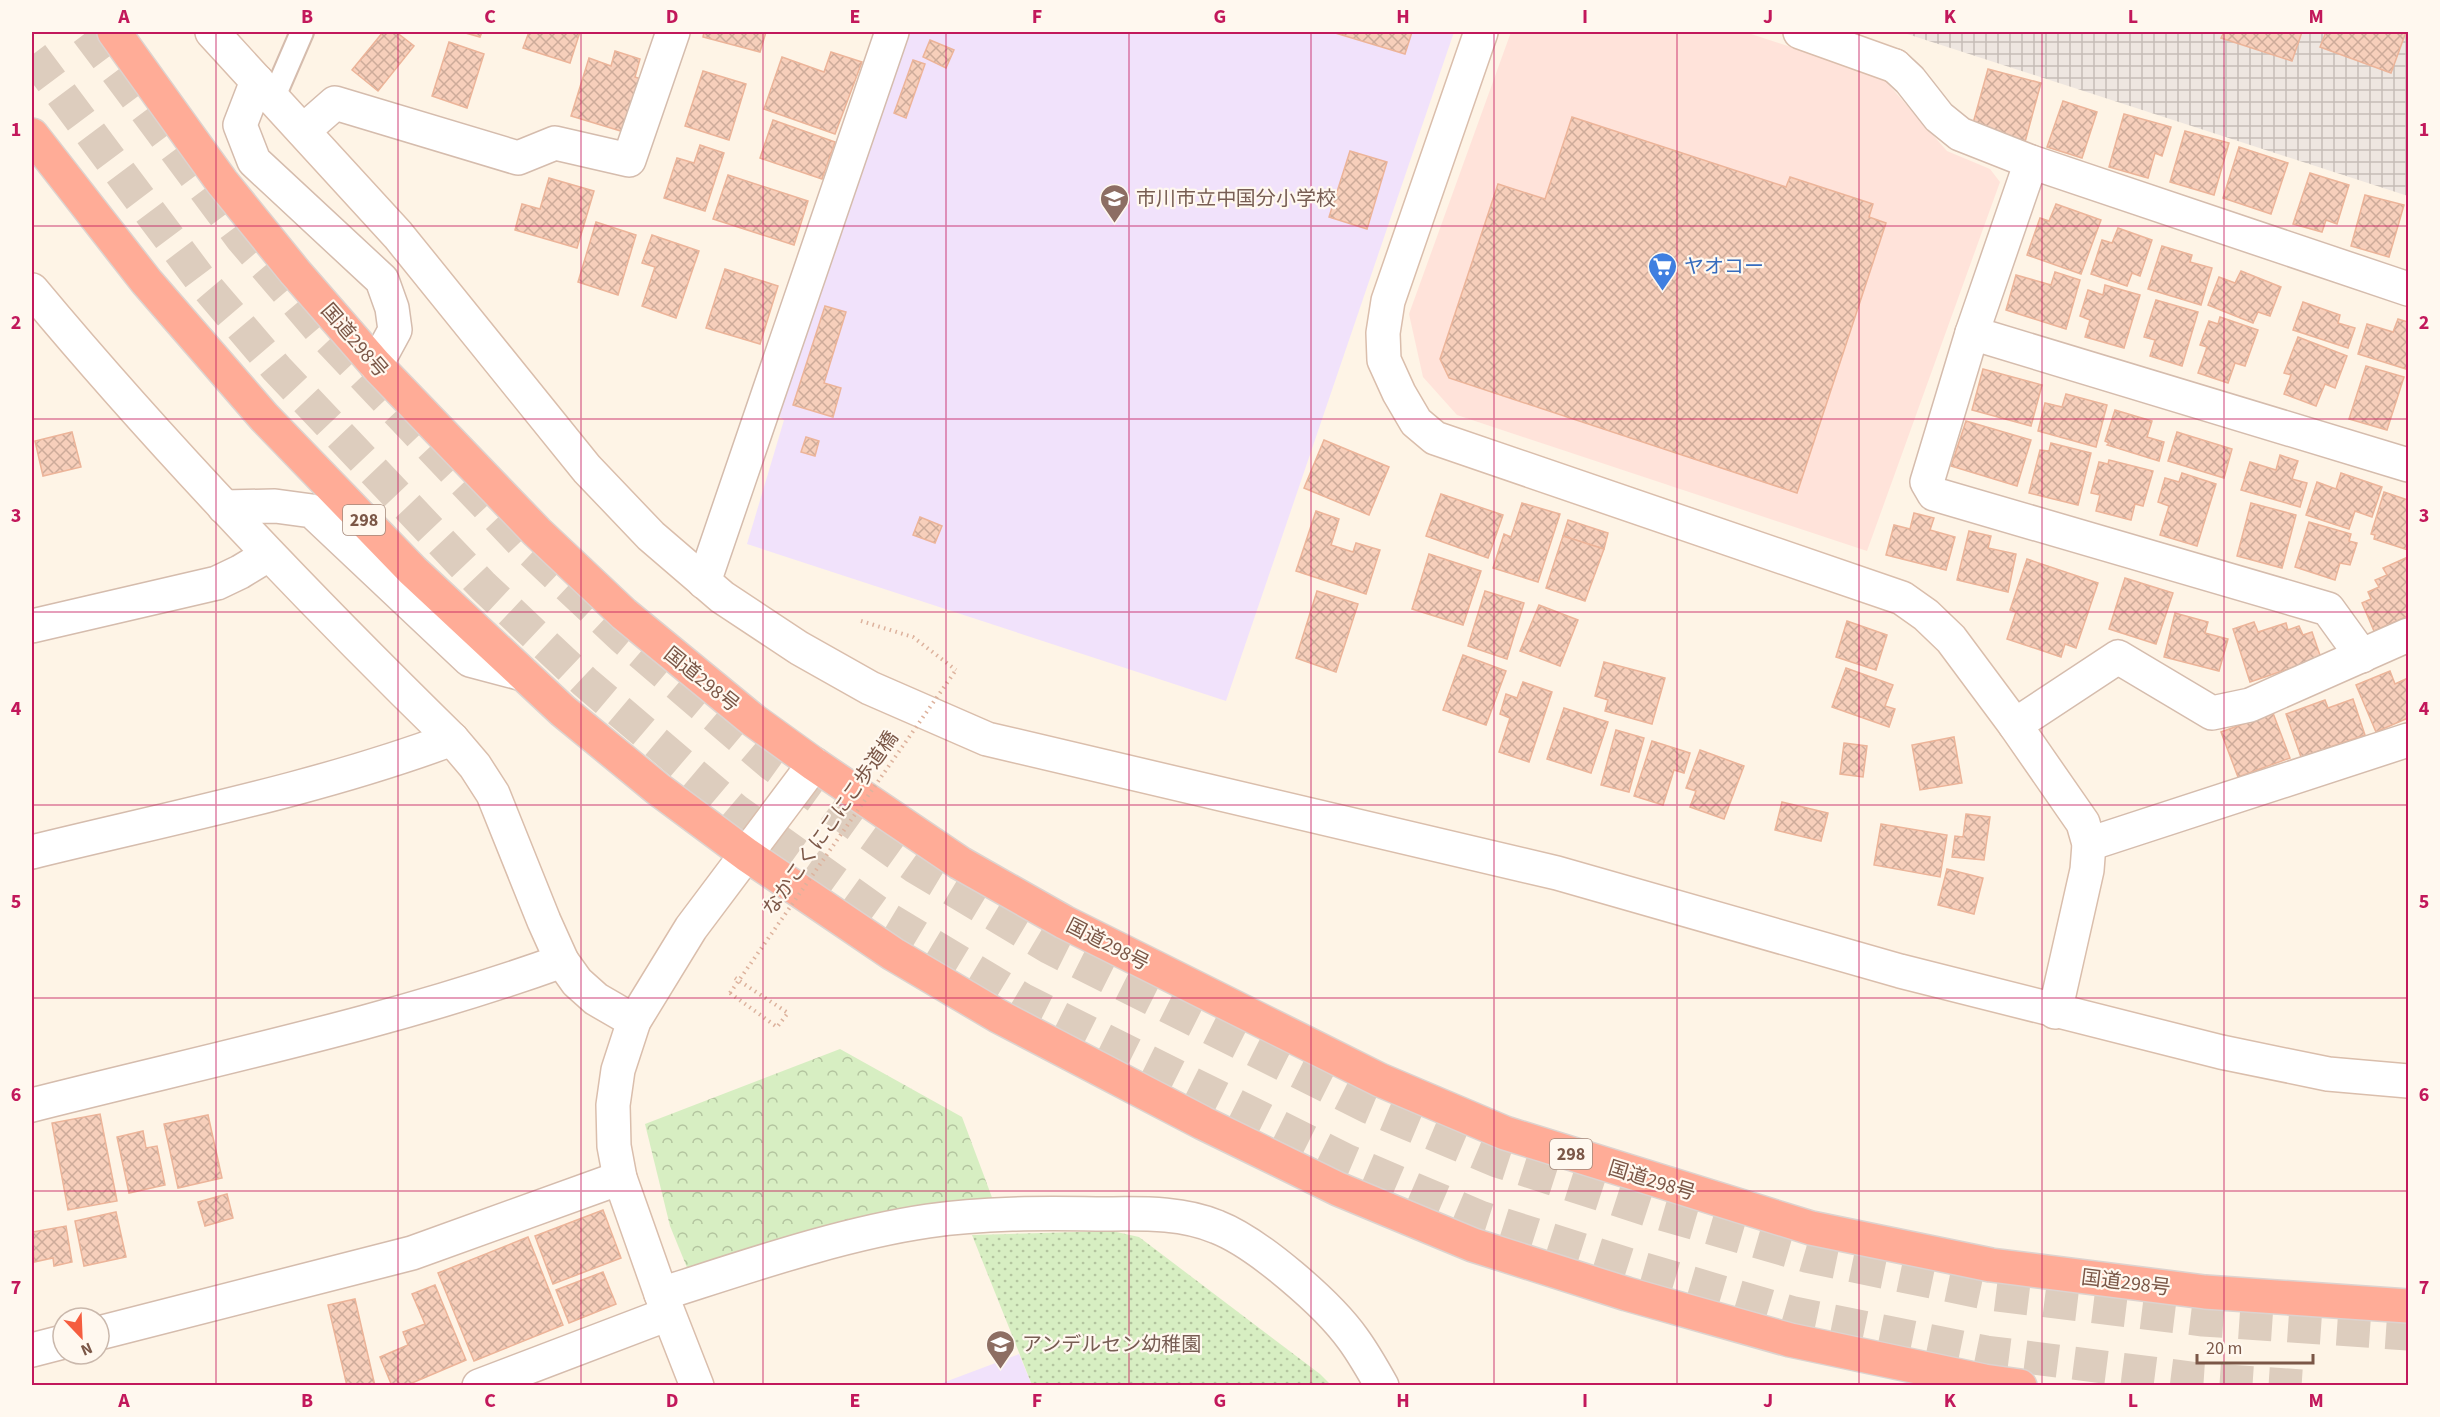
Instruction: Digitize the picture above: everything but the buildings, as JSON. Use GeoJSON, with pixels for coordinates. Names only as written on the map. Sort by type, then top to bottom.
{"type":"FeatureCollection","features":[{"type":"Feature","properties":{"kind":"highway","name":"国道298号"},"geometry":{"type":"LineString","coordinates":[[114,32],[222,182],[295,272],[376,365],[537,532],[624,614],[753,720],[814,764],[960,863],[1064,922],[1380,1080],[1505,1133],[1811,1228],[1991,1265],[2205,1292],[2409,1306]]}},
{"type":"Feature","properties":{"kind":"highway","name":"298"},"geometry":{"type":"LineString","coordinates":[[32,135],[146,281],[264,417],[413,571],[563,711],[658,789],[747,855],[893,954],[998,1016],[1203,1123],[1348,1193],[1473,1245],[1649,1300],[1790,1340],[1984,1381],[2020,1386]]}},
{"type":"Feature","properties":{"kind":"street"},"geometry":{"type":"LineString","coordinates":[[212,32],[398,235],[587,469],[651,536],[722,597],[799,648],[870,688],[987,739],[1557,873],[1900,971],[2055,1012],[2221,1052],[2328,1074],[2409,1081]]}},
{"type":"Feature","properties":{"kind":"street"},"geometry":{"type":"LineString","coordinates":[[303,131],[335,103],[518,158],[555,143],[629,160],[673,32]]}},
{"type":"Feature","properties":{"kind":"street"},"geometry":{"type":"LineString","coordinates":[[704,582],[892,32]]}},
{"type":"Feature","properties":{"kind":"street"},"geometry":{"type":"LineString","coordinates":[[1481,32],[1388,301],[1383,333],[1384,360],[1399,393],[1416,422],[1435,438],[1902,598],[1926,615],[1951,639],[2084,823],[2089,844],[2087,870],[2055,1012]]}},
{"type":"Feature","properties":{"kind":"street"},"geometry":{"type":"LineString","coordinates":[[1800,32],[1895,66],[1910,80],[1939,117],[1960,134],[2031,162],[2409,290]]}},
{"type":"Feature","properties":{"kind":"street"},"geometry":{"type":"LineString","coordinates":[[265,90],[240,125],[254,161],[382,280],[392,308],[395,330],[376,365]]}},
{"type":"Feature","properties":{"kind":"street"},"geometry":{"type":"LineString","coordinates":[[2031,162],[1972,333],[1927,482],[1934,494],[2328,609],[2362,656]]}},
{"type":"Feature","properties":{"kind":"street"},"geometry":{"type":"LineString","coordinates":[[32,290],[94,365],[268,555],[452,739],[475,766],[493,794],[562,961],[577,982],[596,999],[634,1021]]}},
{"type":"Feature","properties":{"kind":"street"},"geometry":{"type":"LineString","coordinates":[[1972,333],[2409,465]]}},
{"type":"Feature","properties":{"kind":"street"},"geometry":{"type":"LineString","coordinates":[[224,507],[275,506],[312,510],[470,660],[523,674]]}},
{"type":"Feature","properties":{"kind":"street"},"geometry":{"type":"LineString","coordinates":[[32,626],[217,583],[268,555]]}},
{"type":"Feature","properties":{"kind":"street"},"geometry":{"type":"LineString","coordinates":[[2015,725],[2118,657],[2212,713],[2250,705],[2409,635]]}},
{"type":"Feature","properties":{"kind":"street"},"geometry":{"type":"LineString","coordinates":[[32,852],[291,788],[408,755],[452,739]]}},
{"type":"Feature","properties":{"kind":"street"},"geometry":{"type":"LineString","coordinates":[[2089,844],[2409,740]]}},
{"type":"Feature","properties":{"kind":"street"},"geometry":{"type":"LineString","coordinates":[[697,1386],[664,1304],[621,1178],[614,1146],[613,1105],[618,1070],[634,1021],[691,928],[814,764]]}},
{"type":"Feature","properties":{"kind":"street"},"geometry":{"type":"LineString","coordinates":[[32,1104],[372,1020],[504,982],[562,961]]}},
{"type":"Feature","properties":{"kind":"street"},"geometry":{"type":"LineString","coordinates":[[111,1330],[412,1253],[621,1178]]}},
{"type":"Feature","properties":{"kind":"street"},"geometry":{"type":"LineString","coordinates":[[479,1386],[764,1261],[874,1232],[928,1221],[980,1215],[1172,1215],[1218,1227],[1259,1250],[1312,1295],[1353,1338],[1382,1386]]}},
{"type":"Feature","properties":{"kind":"street"},"geometry":{"type":"LineString","coordinates":[[32,1350],[51,1345]]}},
{"type":"Feature","properties":{"kind":"lane"},"geometry":{"type":"LineString","coordinates":[[265,90],[302,32]]}},
{"type":"Feature","properties":{"kind":"path","name":"なかこくにこにこ歩道橋"},"geometry":{"type":"LineString","coordinates":[[735,978],[788,1013],[777,1027],[730,993],[956,670],[913,637],[861,621]]}},
{"type":"Feature","properties":{"kind":"shaded area","name":"市川市立中国分小学校"},"geometry":{"type":"Polygon","coordinates":[[[905,32],[1454,32],[1226,701],[747,544],[784,420],[777,415],[905,32]]]}},
{"type":"Feature","properties":{"kind":"shaded area"},"geometry":{"type":"Polygon","coordinates":[[[1511,32],[1745,32],[1882,77],[1947,151],[1990,169],[2000,182],[1867,551],[1457,415],[1423,377],[1409,314],[1511,32]]]}},
{"type":"Feature","properties":{"kind":"shaded area"},"geometry":{"type":"Polygon","coordinates":[[[1901,32],[2408,32],[2408,196],[1901,32]]]}},
{"type":"Feature","properties":{"kind":"shaded area","name":"アンデルセン幼稚園"},"geometry":{"type":"Polygon","coordinates":[[[1019,1354],[1032,1385],[937,1385],[1019,1354]]]}},
{"type":"Feature","properties":{"kind":"green space"},"geometry":{"type":"Polygon","coordinates":[[[840,1049],[962,1117],[993,1200],[688,1270],[670,1226],[645,1124],[840,1049]]]}},
{"type":"Feature","properties":{"kind":"green space"},"geometry":{"type":"Polygon","coordinates":[[[1112,1231],[1139,1237],[1320,1374],[1331,1385],[1032,1385],[972,1235],[1112,1231]]]}},
{"type":"Feature","properties":{"kind":"tunnel"},"geometry":{"type":"LineString","coordinates":[[87,32],[242,239],[319,329],[522,543],[623,638],[771,764],[915,867],[1050,948],[1368,1107],[1497,1161],[1648,1210],[1806,1256],[1989,1294],[2203,1320],[2408,1334]]}},
{"type":"Feature","properties":{"kind":"tunnel"},"geometry":{"type":"LineString","coordinates":[[32,55],[200,279],[277,369],[483,586],[585,682],[737,811],[882,915],[1022,999],[1348,1161],[1480,1217],[1634,1266],[1794,1313],[1986,1352],[2199,1379],[2303,1386]]}},
{"type":"Feature","properties":{"kind":"place","name":"市川市立中国分小学校"},"geometry":{"type":"Point","coordinates":[1115,224]}},
{"type":"Feature","properties":{"kind":"place","name":"ヤオコー"},"geometry":{"type":"Point","coordinates":[1663,292]}},
{"type":"Feature","properties":{"kind":"place","name":"アンデルセン幼稚園"},"geometry":{"type":"Point","coordinates":[1001,1370]}}]}
